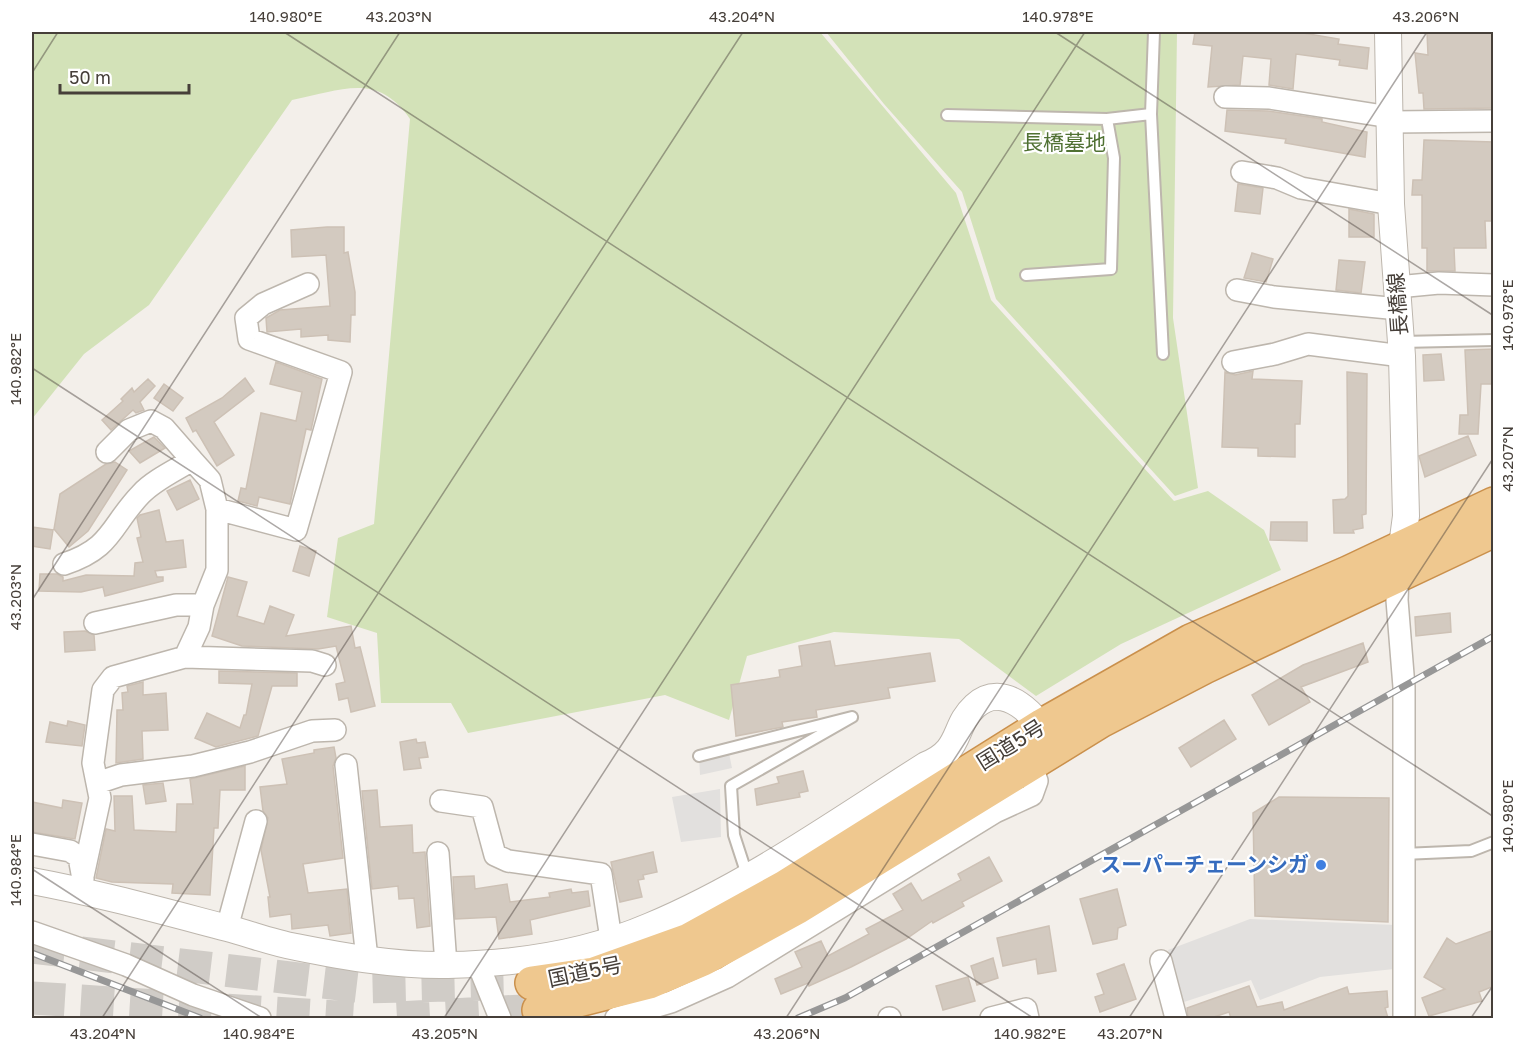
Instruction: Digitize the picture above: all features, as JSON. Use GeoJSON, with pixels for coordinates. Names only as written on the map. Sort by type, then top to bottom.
{"type":"FeatureCollection","features":[{"type":"Feature","properties":{"kind":"highway","name":"国道5号"},"geometry":{"type":"LineString","coordinates":[[535,997],[649,982],[703,959],[798,907],[1042,745],[1204,667],[1400,562],[1494,504]]}},
{"type":"Feature","properties":{"kind":"highway","name":"国道5号"},"geometry":{"type":"LineString","coordinates":[[1400,562],[1494,530]]}},
{"type":"Feature","properties":{"kind":"street","name":"長橋線"},"geometry":{"type":"LineString","coordinates":[[1388,32],[1391,204],[1402,349],[1406,516],[1400,562]]}},
{"type":"Feature","properties":{"kind":"street"},"geometry":{"type":"LineString","coordinates":[[1225,97],[1269,98],[1390,120],[1494,121]]}},
{"type":"Feature","properties":{"kind":"street"},"geometry":{"type":"LineString","coordinates":[[1242,172],[1277,178],[1301,188],[1391,204]]}},
{"type":"Feature","properties":{"kind":"street"},"geometry":{"type":"LineString","coordinates":[[217,509],[296,530],[341,372],[249,339],[246,318],[263,304],[308,284]]}},
{"type":"Feature","properties":{"kind":"street"},"geometry":{"type":"LineString","coordinates":[[1237,290],[1274,297],[1398,298],[1439,284],[1494,285]]}},
{"type":"Feature","properties":{"kind":"street"},"geometry":{"type":"LineString","coordinates":[[1233,362],[1308,344],[1402,349]]}},
{"type":"Feature","properties":{"kind":"street"},"geometry":{"type":"LineString","coordinates":[[107,452],[129,430],[151,421],[164,428],[210,480],[217,509],[217,570],[203,605],[199,627],[185,657]]}},
{"type":"Feature","properties":{"kind":"street"},"geometry":{"type":"LineString","coordinates":[[64,564],[87,557],[108,538],[142,493],[192,460]]}},
{"type":"Feature","properties":{"kind":"street"},"geometry":{"type":"LineString","coordinates":[[1400,562],[1397,600],[1404,687],[1404,1018]]}},
{"type":"Feature","properties":{"kind":"street"},"geometry":{"type":"LineString","coordinates":[[95,623],[176,605],[203,605]]}},
{"type":"Feature","properties":{"kind":"street"},"geometry":{"type":"LineString","coordinates":[[82,885],[100,798],[93,763],[103,690],[113,677],[185,657],[312,661],[325,665]]}},
{"type":"Feature","properties":{"kind":"street"},"geometry":{"type":"LineString","coordinates":[[32,881],[82,885],[294,947],[368,959],[446,965],[526,960],[611,939],[657,923],[748,878],[926,765],[939,760],[953,746],[966,717],[975,705],[985,699],[998,696],[1013,700],[1042,745],[1037,781],[1032,795],[995,812],[727,977],[671,1002],[615,1018]]}},
{"type":"Feature","properties":{"kind":"street"},"geometry":{"type":"LineString","coordinates":[[97,783],[122,775],[193,766],[250,752],[312,731],[335,730]]}},
{"type":"Feature","properties":{"kind":"street"},"geometry":{"type":"LineString","coordinates":[[346,765],[368,959]]}},
{"type":"Feature","properties":{"kind":"street"},"geometry":{"type":"LineString","coordinates":[[441,801],[482,807],[495,855],[508,861],[601,874],[611,939]]}},
{"type":"Feature","properties":{"kind":"street"},"geometry":{"type":"LineString","coordinates":[[227,928],[256,821]]}},
{"type":"Feature","properties":{"kind":"street"},"geometry":{"type":"LineString","coordinates":[[32,844],[70,851],[79,857],[82,885]]}},
{"type":"Feature","properties":{"kind":"street"},"geometry":{"type":"LineString","coordinates":[[438,853],[446,965]]}},
{"type":"Feature","properties":{"kind":"street"},"geometry":{"type":"LineString","coordinates":[[32,932],[126,965],[193,994],[260,1018]]}},
{"type":"Feature","properties":{"kind":"street"},"geometry":{"type":"LineString","coordinates":[[1161,961],[1176,1018]]}},
{"type":"Feature","properties":{"kind":"street"},"geometry":{"type":"LineString","coordinates":[[478,964],[500,1018]]}},
{"type":"Feature","properties":{"kind":"street"},"geometry":{"type":"LineString","coordinates":[[991,1018],[1026,1010],[1028,1018]]}},
{"type":"Feature","properties":{"kind":"lane"},"geometry":{"type":"LineString","coordinates":[[1154,32],[1151,114],[1163,354]]}},
{"type":"Feature","properties":{"kind":"lane"},"geometry":{"type":"LineString","coordinates":[[947,115],[1107,119],[1151,114]]}},
{"type":"Feature","properties":{"kind":"lane"},"geometry":{"type":"LineString","coordinates":[[1026,275],[1111,270],[1114,158],[1107,119]]}},
{"type":"Feature","properties":{"kind":"lane"},"geometry":{"type":"LineString","coordinates":[[1402,349],[1494,340]]}},
{"type":"Feature","properties":{"kind":"lane"},"geometry":{"type":"LineString","coordinates":[[699,756],[852,717],[731,786],[734,835],[748,878]]}},
{"type":"Feature","properties":{"kind":"lane"},"geometry":{"type":"LineString","coordinates":[[1403,854],[1470,851],[1494,842]]}},
{"type":"Feature","properties":{"kind":"green space"},"geometry":{"type":"Polygon","coordinates":[[[32,32],[820,32],[956,193],[991,300],[1174,501],[1208,491],[1264,530],[1281,570],[1121,644],[1036,696],[959,639],[834,632],[747,656],[729,720],[665,695],[468,733],[451,703],[381,703],[377,633],[327,617],[338,538],[374,524],[410,119],[397,104],[385,95],[371,90],[342,89],[292,100],[149,305],[84,354],[32,419],[32,32]]]}},
{"type":"Feature","properties":{"kind":"green space","name":"長橋墓地"},"geometry":{"type":"Polygon","coordinates":[[[826,32],[1177,32],[1173,318],[1198,488],[1175,496],[996,299],[962,192],[884,104],[826,32]]]}},
{"type":"Feature","properties":{"kind":"shaded area"},"geometry":{"type":"Polygon","coordinates":[[[728,748],[732,768],[700,775],[699,756],[728,748]]]}},
{"type":"Feature","properties":{"kind":"shaded area"},"geometry":{"type":"Polygon","coordinates":[[[720,789],[721,837],[681,842],[672,797],[720,789]]]}},
{"type":"Feature","properties":{"kind":"shaded area"},"geometry":{"type":"Polygon","coordinates":[[[1250,919],[1395,925],[1394,969],[1320,977],[1260,1000],[1251,980],[1184,1002],[1168,950],[1250,919]]]}},
{"type":"Feature","properties":{"kind":"building"},"geometry":{"type":"Polygon","coordinates":[[[1195,32],[1297,32],[1339,39],[1338,44],[1369,48],[1367,69],[1339,65],[1340,60],[1296,54],[1293,89],[1269,85],[1271,59],[1243,56],[1240,85],[1208,87],[1212,46],[1193,44],[1195,32]]]}},
{"type":"Feature","properties":{"kind":"building"},"geometry":{"type":"Polygon","coordinates":[[[1427,32],[1494,32],[1494,108],[1424,109],[1423,93],[1419,93],[1415,53],[1428,55],[1427,32]]]}},
{"type":"Feature","properties":{"kind":"building"},"geometry":{"type":"Polygon","coordinates":[[[1227,110],[1268,111],[1322,119],[1322,122],[1367,132],[1365,157],[1285,143],[1286,139],[1225,131],[1227,110]]]}},
{"type":"Feature","properties":{"kind":"building"},"geometry":{"type":"Polygon","coordinates":[[[1424,140],[1494,142],[1494,221],[1485,221],[1486,248],[1454,248],[1455,271],[1427,271],[1427,248],[1422,248],[1422,195],[1412,195],[1413,180],[1422,180],[1424,140]]]}},
{"type":"Feature","properties":{"kind":"building"},"geometry":{"type":"Polygon","coordinates":[[[1238,184],[1263,188],[1260,214],[1235,211],[1238,184]]]}},
{"type":"Feature","properties":{"kind":"building"},"geometry":{"type":"Polygon","coordinates":[[[1349,209],[1374,214],[1374,237],[1349,237],[1349,209]]]}},
{"type":"Feature","properties":{"kind":"building"},"geometry":{"type":"Polygon","coordinates":[[[344,227],[344,253],[348,252],[355,292],[355,315],[351,315],[350,342],[328,340],[328,335],[301,337],[301,329],[267,332],[266,318],[280,310],[330,306],[326,255],[292,257],[291,230],[344,227]]]}},
{"type":"Feature","properties":{"kind":"building"},"geometry":{"type":"Polygon","coordinates":[[[1252,253],[1273,259],[1266,282],[1244,278],[1252,253]]]}},
{"type":"Feature","properties":{"kind":"building"},"geometry":{"type":"Polygon","coordinates":[[[1339,260],[1365,262],[1361,293],[1336,290],[1339,260]]]}},
{"type":"Feature","properties":{"kind":"building"},"geometry":{"type":"Polygon","coordinates":[[[1494,349],[1494,384],[1481,384],[1478,434],[1459,434],[1460,415],[1468,415],[1465,350],[1494,349]]]}},
{"type":"Feature","properties":{"kind":"building"},"geometry":{"type":"Polygon","coordinates":[[[1441,354],[1444,380],[1424,381],[1423,355],[1441,354]]]}},
{"type":"Feature","properties":{"kind":"building"},"geometry":{"type":"Polygon","coordinates":[[[276,362],[322,379],[311,430],[306,429],[290,504],[259,497],[257,506],[238,501],[241,488],[246,489],[261,413],[296,421],[302,392],[270,384],[276,362]]]}},
{"type":"Feature","properties":{"kind":"building"},"geometry":{"type":"Polygon","coordinates":[[[1253,371],[1252,379],[1302,381],[1300,424],[1295,424],[1295,457],[1258,456],[1258,448],[1222,447],[1225,372],[1235,375],[1253,371]]]}},
{"type":"Feature","properties":{"kind":"building"},"geometry":{"type":"Polygon","coordinates":[[[1347,372],[1367,374],[1366,514],[1362,515],[1363,528],[1353,530],[1354,533],[1334,533],[1333,500],[1345,499],[1348,496],[1347,372]]]}},
{"type":"Feature","properties":{"kind":"building"},"geometry":{"type":"Polygon","coordinates":[[[245,378],[254,391],[214,422],[234,455],[217,466],[196,430],[193,432],[186,418],[222,398],[245,378]]]}},
{"type":"Feature","properties":{"kind":"building"},"geometry":{"type":"Polygon","coordinates":[[[148,379],[155,386],[140,402],[144,410],[136,413],[133,410],[111,430],[102,420],[123,401],[121,399],[132,388],[134,392],[148,379]]]}},
{"type":"Feature","properties":{"kind":"building"},"geometry":{"type":"Polygon","coordinates":[[[164,384],[183,398],[173,411],[154,398],[164,384]]]}},
{"type":"Feature","properties":{"kind":"building"},"geometry":{"type":"Polygon","coordinates":[[[1468,436],[1476,455],[1425,477],[1419,456],[1468,436]]]}},
{"type":"Feature","properties":{"kind":"building"},"geometry":{"type":"Polygon","coordinates":[[[154,437],[165,448],[140,463],[129,451],[154,437]]]}},
{"type":"Feature","properties":{"kind":"building"},"geometry":{"type":"Polygon","coordinates":[[[115,462],[127,470],[88,531],[69,547],[54,529],[60,494],[106,464],[115,462]]]}},
{"type":"Feature","properties":{"kind":"building"},"geometry":{"type":"Polygon","coordinates":[[[190,480],[199,499],[177,510],[167,491],[190,480]]]}},
{"type":"Feature","properties":{"kind":"building"},"geometry":{"type":"Polygon","coordinates":[[[159,510],[166,542],[183,540],[186,567],[155,571],[157,577],[163,577],[163,581],[105,596],[103,587],[81,592],[39,591],[40,574],[57,574],[63,577],[63,581],[86,575],[134,576],[135,563],[143,562],[137,538],[141,537],[137,518],[159,510]]]}},
{"type":"Feature","properties":{"kind":"building"},"geometry":{"type":"Polygon","coordinates":[[[1271,522],[1307,522],[1307,541],[1270,540],[1271,522]]]}},
{"type":"Feature","properties":{"kind":"building"},"geometry":{"type":"Polygon","coordinates":[[[32,527],[53,530],[50,549],[32,546],[32,527]]]}},
{"type":"Feature","properties":{"kind":"building"},"geometry":{"type":"Polygon","coordinates":[[[300,546],[316,551],[309,576],[293,571],[300,546]]]}},
{"type":"Feature","properties":{"kind":"building"},"geometry":{"type":"Polygon","coordinates":[[[228,577],[247,582],[237,616],[264,624],[270,606],[294,615],[286,636],[351,626],[355,648],[360,647],[375,706],[351,712],[348,698],[339,700],[336,684],[345,682],[336,646],[318,649],[242,646],[212,636],[228,577]]]}},
{"type":"Feature","properties":{"kind":"building"},"geometry":{"type":"Polygon","coordinates":[[[1450,613],[1451,632],[1416,636],[1415,617],[1450,613]]]}},
{"type":"Feature","properties":{"kind":"building"},"geometry":{"type":"Polygon","coordinates":[[[85,631],[94,635],[95,650],[65,652],[64,632],[85,631]]]}},
{"type":"Feature","properties":{"kind":"building"},"geometry":{"type":"Polygon","coordinates":[[[830,641],[835,666],[930,653],[935,681],[888,688],[890,698],[816,710],[817,717],[782,722],[783,727],[736,736],[731,685],[780,677],[779,670],[802,666],[799,646],[830,641]]]}},
{"type":"Feature","properties":{"kind":"building"},"geometry":{"type":"Polygon","coordinates":[[[1363,643],[1368,662],[1301,687],[1310,702],[1269,725],[1252,695],[1303,665],[1363,643]]]}},
{"type":"Feature","properties":{"kind":"building"},"geometry":{"type":"Polygon","coordinates":[[[219,671],[297,673],[297,686],[272,686],[258,736],[216,747],[195,738],[207,713],[240,728],[244,715],[246,715],[252,684],[219,683],[219,671]]]}},
{"type":"Feature","properties":{"kind":"building"},"geometry":{"type":"Polygon","coordinates":[[[143,682],[143,695],[166,693],[168,730],[142,731],[143,759],[116,763],[117,710],[123,710],[122,693],[128,692],[127,686],[143,682]]]}},
{"type":"Feature","properties":{"kind":"building"},"geometry":{"type":"Polygon","coordinates":[[[1224,720],[1236,739],[1191,767],[1179,748],[1224,720]]]}},
{"type":"Feature","properties":{"kind":"building"},"geometry":{"type":"Polygon","coordinates":[[[68,721],[85,725],[82,746],[46,742],[50,722],[67,726],[68,721]]]}},
{"type":"Feature","properties":{"kind":"building"},"geometry":{"type":"Polygon","coordinates":[[[416,739],[417,743],[425,742],[428,757],[419,758],[421,768],[404,770],[400,742],[416,739]]]}},
{"type":"Feature","properties":{"kind":"building"},"geometry":{"type":"Polygon","coordinates":[[[334,747],[336,758],[333,766],[343,858],[303,864],[308,893],[347,889],[351,933],[330,936],[328,925],[292,929],[291,914],[270,917],[268,897],[270,897],[261,850],[268,818],[263,811],[260,787],[287,784],[282,759],[334,747]]]}},
{"type":"Feature","properties":{"kind":"building"},"geometry":{"type":"Polygon","coordinates":[[[245,766],[245,790],[220,790],[218,828],[214,828],[210,895],[172,893],[173,884],[112,882],[96,878],[106,829],[115,831],[114,796],[132,796],[134,830],[176,832],[177,804],[193,804],[190,779],[245,766]]]}},
{"type":"Feature","properties":{"kind":"building"},"geometry":{"type":"Polygon","coordinates":[[[803,771],[808,791],[799,793],[800,797],[757,805],[755,789],[779,783],[777,777],[803,771]]]}},
{"type":"Feature","properties":{"kind":"building"},"geometry":{"type":"Polygon","coordinates":[[[163,783],[166,801],[146,804],[143,785],[163,783]]]}},
{"type":"Feature","properties":{"kind":"building"},"geometry":{"type":"Polygon","coordinates":[[[377,790],[380,827],[412,825],[413,853],[425,852],[430,926],[417,928],[414,898],[399,899],[398,886],[372,889],[362,791],[377,790]]]}},
{"type":"Feature","properties":{"kind":"building","name":"スーパーチェーンシガ"},"geometry":{"type":"Polygon","coordinates":[[[1279,797],[1389,798],[1388,922],[1255,916],[1253,813],[1279,797]]]}},
{"type":"Feature","properties":{"kind":"building"},"geometry":{"type":"Polygon","coordinates":[[[63,800],[82,803],[75,839],[32,832],[32,802],[62,808],[63,800]]]}},
{"type":"Feature","properties":{"kind":"building"},"geometry":{"type":"Polygon","coordinates":[[[653,852],[657,872],[643,875],[644,879],[638,880],[642,897],[620,902],[611,862],[653,852]]]}},
{"type":"Feature","properties":{"kind":"building"},"geometry":{"type":"Polygon","coordinates":[[[989,857],[1002,881],[962,902],[964,906],[933,923],[932,921],[906,939],[809,986],[808,983],[781,994],[775,979],[802,967],[795,952],[821,941],[828,956],[869,934],[866,929],[903,910],[893,894],[911,883],[922,901],[961,880],[958,874],[989,857]]]}},
{"type":"Feature","properties":{"kind":"building"},"geometry":{"type":"Polygon","coordinates":[[[474,876],[475,889],[507,884],[510,902],[550,897],[549,893],[571,889],[572,893],[588,891],[590,906],[530,920],[532,934],[499,939],[496,917],[455,919],[453,877],[474,876]]]}},
{"type":"Feature","properties":{"kind":"building"},"geometry":{"type":"Polygon","coordinates":[[[1117,889],[1126,925],[1118,928],[1117,939],[1093,944],[1080,899],[1117,889]]]}},
{"type":"Feature","properties":{"kind":"building"},"geometry":{"type":"Polygon","coordinates":[[[1049,926],[1056,971],[1038,974],[1036,959],[1003,966],[997,938],[1049,926]]]}},
{"type":"Feature","properties":{"kind":"building"},"geometry":{"type":"Polygon","coordinates":[[[1494,930],[1494,986],[1479,992],[1482,1001],[1429,1016],[1422,998],[1445,989],[1424,977],[1447,938],[1456,944],[1494,930]]]}},
{"type":"Feature","properties":{"kind":"building"},"geometry":{"type":"Polygon","coordinates":[[[993,958],[998,978],[977,985],[971,966],[993,958]]]}},
{"type":"Feature","properties":{"kind":"building"},"geometry":{"type":"Polygon","coordinates":[[[1124,964],[1136,999],[1100,1012],[1095,997],[1104,994],[1097,974],[1124,964]]]}},
{"type":"Feature","properties":{"kind":"building"},"geometry":{"type":"Polygon","coordinates":[[[968,977],[975,1001],[943,1010],[936,986],[968,977]]]}},
{"type":"Feature","properties":{"kind":"building"},"geometry":{"type":"Polygon","coordinates":[[[1249,986],[1257,1007],[1282,1002],[1284,1010],[1347,987],[1349,994],[1387,991],[1388,1007],[1385,1008],[1388,1018],[1231,1018],[1229,1012],[1211,1018],[1188,1018],[1187,1008],[1249,986]]]}},
{"type":"Feature","properties":{"kind":"tunnel"},"geometry":{"type":"LineString","coordinates":[[32,947],[365,987],[532,983]]}},
{"type":"Feature","properties":{"kind":"tunnel"},"geometry":{"type":"LineString","coordinates":[[32,998],[353,1018]]}},
{"type":"Feature","properties":{"kind":"tunnel"},"geometry":{"type":"LineString","coordinates":[[397,1018],[539,1010]]}},
{"type":"Feature","properties":{"kind":"railway"},"geometry":{"type":"LineString","coordinates":[[798,1018],[845,998],[1494,636]]}},
{"type":"Feature","properties":{"kind":"railway"},"geometry":{"type":"LineString","coordinates":[[32,953],[200,1018]]}},
{"type":"Feature","properties":{"kind":"place","name":"スーパーチェーンシガ"},"geometry":{"type":"Point","coordinates":[1321,865]}}]}
